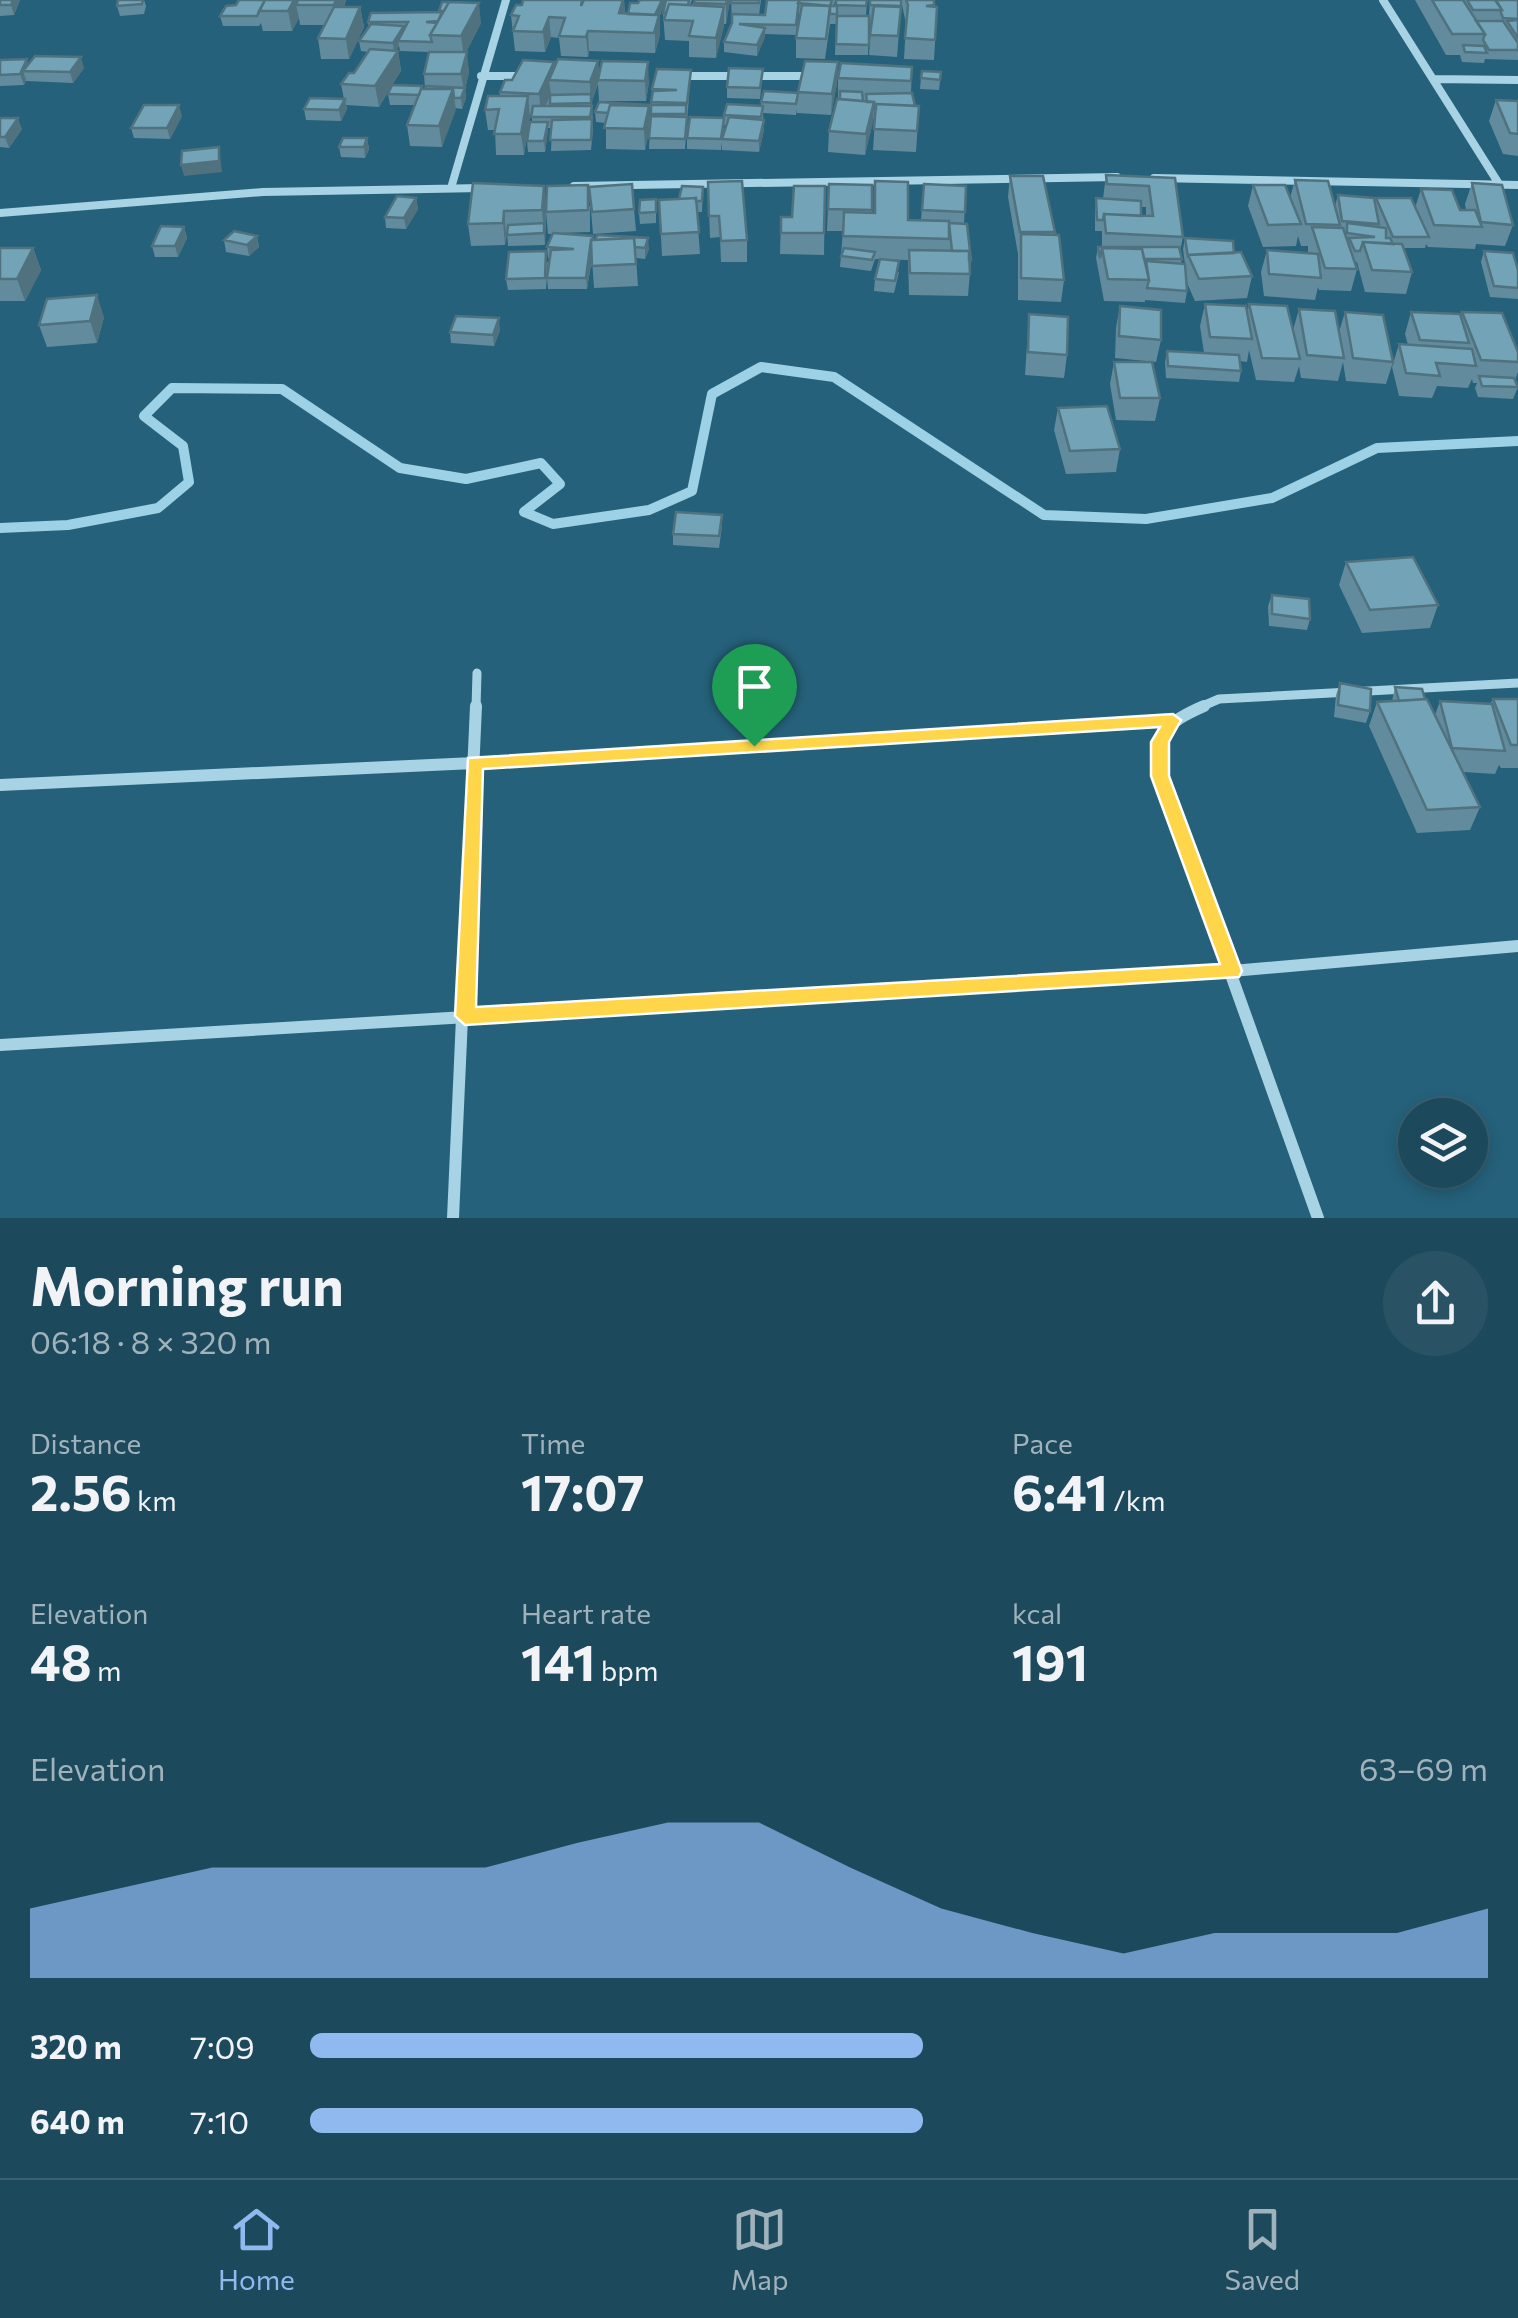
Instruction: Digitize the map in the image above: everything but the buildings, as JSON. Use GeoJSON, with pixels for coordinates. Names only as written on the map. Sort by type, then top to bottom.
{"type":"FeatureCollection","features":[{"type":"Feature","properties":{"kind":"street"},"geometry":{"type":"LineString","coordinates":[[451,188],[480,76],[506,0]]}},
{"type":"Feature","properties":{"kind":"street"},"geometry":{"type":"LineString","coordinates":[[1383,0],[1499,184]]}},
{"type":"Feature","properties":{"kind":"street"},"geometry":{"type":"LineString","coordinates":[[480,76],[540,76]]}},
{"type":"Feature","properties":{"kind":"street"},"geometry":{"type":"LineString","coordinates":[[678,76],[835,76]]}},
{"type":"Feature","properties":{"kind":"street"},"geometry":{"type":"LineString","coordinates":[[1433,79],[1518,80]]}},
{"type":"Feature","properties":{"kind":"street"},"geometry":{"type":"LineString","coordinates":[[571,186],[1129,177]]}},
{"type":"Feature","properties":{"kind":"street"},"geometry":{"type":"LineString","coordinates":[[1149,178],[1518,185]]}},
{"type":"Feature","properties":{"kind":"street"},"geometry":{"type":"LineString","coordinates":[[0,214],[263,192],[491,188]]}},
{"type":"Feature","properties":{"kind":"street"},"geometry":{"type":"LineString","coordinates":[[453,1218],[465,1016],[477,673]]}},
{"type":"Feature","properties":{"kind":"street"},"geometry":{"type":"LineString","coordinates":[[0,784],[474,763],[1173,720],[1219,698],[1518,683]]}},
{"type":"Feature","properties":{"kind":"street"},"geometry":{"type":"LineString","coordinates":[[1173,720],[1160,742],[1160,776],[1318,1218]]}},
{"type":"Feature","properties":{"kind":"street"},"geometry":{"type":"LineString","coordinates":[[0,1044],[1232,971],[1518,946]]}},
{"type":"Feature","properties":{"kind":"waterway"},"geometry":{"type":"LineString","coordinates":[[0,528],[68,525],[158,508],[189,482],[183,446],[144,416],[172,388],[282,389],[400,468],[466,479],[541,463],[560,484],[524,512],[553,524],[649,510],[692,491],[712,394],[761,367],[834,377],[1044,515],[1146,519],[1272,498],[1377,448],[1518,441]]}},
{"type":"Feature","properties":{"kind":"route"},"geometry":{"type":"LineString","coordinates":[[1173,720],[1160,742],[1160,776],[1232,971],[465,1016],[474,763],[754,746],[1173,720]]}}]}
